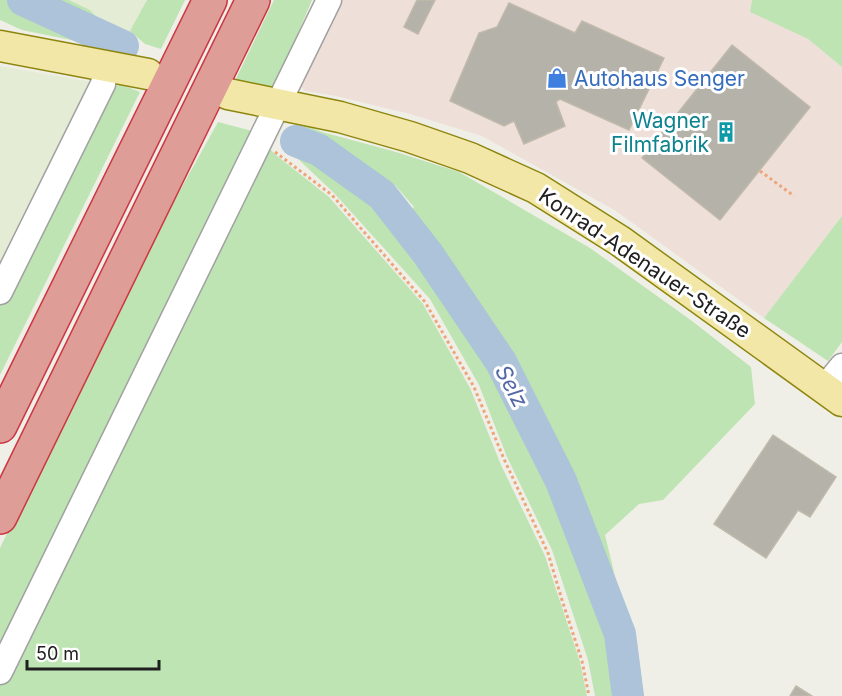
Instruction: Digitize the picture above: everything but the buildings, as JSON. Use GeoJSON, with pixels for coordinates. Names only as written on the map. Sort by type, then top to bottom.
{"type":"FeatureCollection","features":[{"type":"Feature","properties":{"kind":"highway"},"geometry":{"type":"LineString","coordinates":[[0,426],[210,0]]}},
{"type":"Feature","properties":{"kind":"highway"},"geometry":{"type":"LineString","coordinates":[[0,517],[253,0]]}},
{"type":"Feature","properties":{"kind":"main road"},"geometry":{"type":"LineString","coordinates":[[0,46],[148,74]]}},
{"type":"Feature","properties":{"kind":"main road","name":"Konrad-Adenauer-Straße"},"geometry":{"type":"LineString","coordinates":[[228,93],[340,117],[410,137],[470,158],[536,188],[620,241],[836,385]]}},
{"type":"Feature","properties":{"kind":"street"},"geometry":{"type":"LineString","coordinates":[[0,672],[329,0]]}},
{"type":"Feature","properties":{"kind":"street"},"geometry":{"type":"LineString","coordinates":[[0,292],[103,84],[106,66]]}},
{"type":"Feature","properties":{"kind":"path"},"geometry":{"type":"LineString","coordinates":[[261,138],[273,150],[332,195],[425,302],[474,387],[504,459],[548,553],[582,661],[589,696]]}},
{"type":"Feature","properties":{"kind":"path"},"geometry":{"type":"LineString","coordinates":[[759,171],[794,196]]}},
{"type":"Feature","properties":{"kind":"shaded area"},"geometry":{"type":"Polygon","coordinates":[[[339,0],[752,0],[750,12],[808,39],[842,67],[842,216],[764,318],[616,211],[482,136],[410,114],[305,91],[298,83],[339,0]]]}},
{"type":"Feature","properties":{"kind":"green space"},"geometry":{"type":"Polygon","coordinates":[[[0,0],[69,0],[90,10],[123,46],[115,49],[22,30],[0,20],[0,0]]]}},
{"type":"Feature","properties":{"kind":"green space"},"geometry":{"type":"Polygon","coordinates":[[[69,0],[147,0],[123,46],[90,10],[69,0]]]}},
{"type":"Feature","properties":{"kind":"green space"},"geometry":{"type":"Polygon","coordinates":[[[147,0],[185,0],[161,49],[145,44],[130,31],[147,0]]]}},
{"type":"Feature","properties":{"kind":"green space"},"geometry":{"type":"Polygon","coordinates":[[[274,0],[312,0],[277,83],[267,90],[234,83],[274,0]]]}},
{"type":"Feature","properties":{"kind":"green space"},"geometry":{"type":"Polygon","coordinates":[[[752,0],[842,0],[842,67],[808,39],[750,12],[752,0]]]}},
{"type":"Feature","properties":{"kind":"green space"},"geometry":{"type":"Polygon","coordinates":[[[0,66],[98,83],[0,271],[0,66]]]}},
{"type":"Feature","properties":{"kind":"green space"},"geometry":{"type":"Polygon","coordinates":[[[119,85],[140,92],[0,375],[0,302],[104,92],[119,85]]]}},
{"type":"Feature","properties":{"kind":"green space"},"geometry":{"type":"Polygon","coordinates":[[[218,122],[256,132],[0,648],[0,548],[132,277],[218,122]]]}},
{"type":"Feature","properties":{"kind":"green space"},"geometry":{"type":"Polygon","coordinates":[[[305,125],[459,172],[590,248],[692,321],[751,367],[755,404],[663,500],[639,504],[605,535],[644,696],[595,696],[588,660],[552,550],[507,457],[479,385],[430,299],[334,193],[296,157],[292,144],[305,125]],[[395,185],[374,199],[397,222],[414,207],[395,185]]]}},
{"type":"Feature","properties":{"kind":"green space"},"geometry":{"type":"Polygon","coordinates":[[[265,144],[329,197],[423,304],[470,388],[501,465],[545,556],[580,662],[587,696],[0,696],[0,672],[265,144]]]}},
{"type":"Feature","properties":{"kind":"green space"},"geometry":{"type":"Polygon","coordinates":[[[842,216],[842,342],[828,361],[764,318],[842,216]]]}},
{"type":"Feature","properties":{"kind":"waterway","name":"Selz"},"geometry":{"type":"LineString","coordinates":[[23,0],[123,46]]}},
{"type":"Feature","properties":{"kind":"waterway","name":"Selz"},"geometry":{"type":"LineString","coordinates":[[296,141],[319,150],[382,195],[428,254],[501,362],[561,481],[620,634],[628,696]]}},
{"type":"Feature","properties":{"kind":"place","name":"Autohaus Senger"},"geometry":{"type":"Point","coordinates":[557,78]}},
{"type":"Feature","properties":{"kind":"place","name":"Wagner Filmfabrik"},"geometry":{"type":"Point","coordinates":[726,132]}}]}
